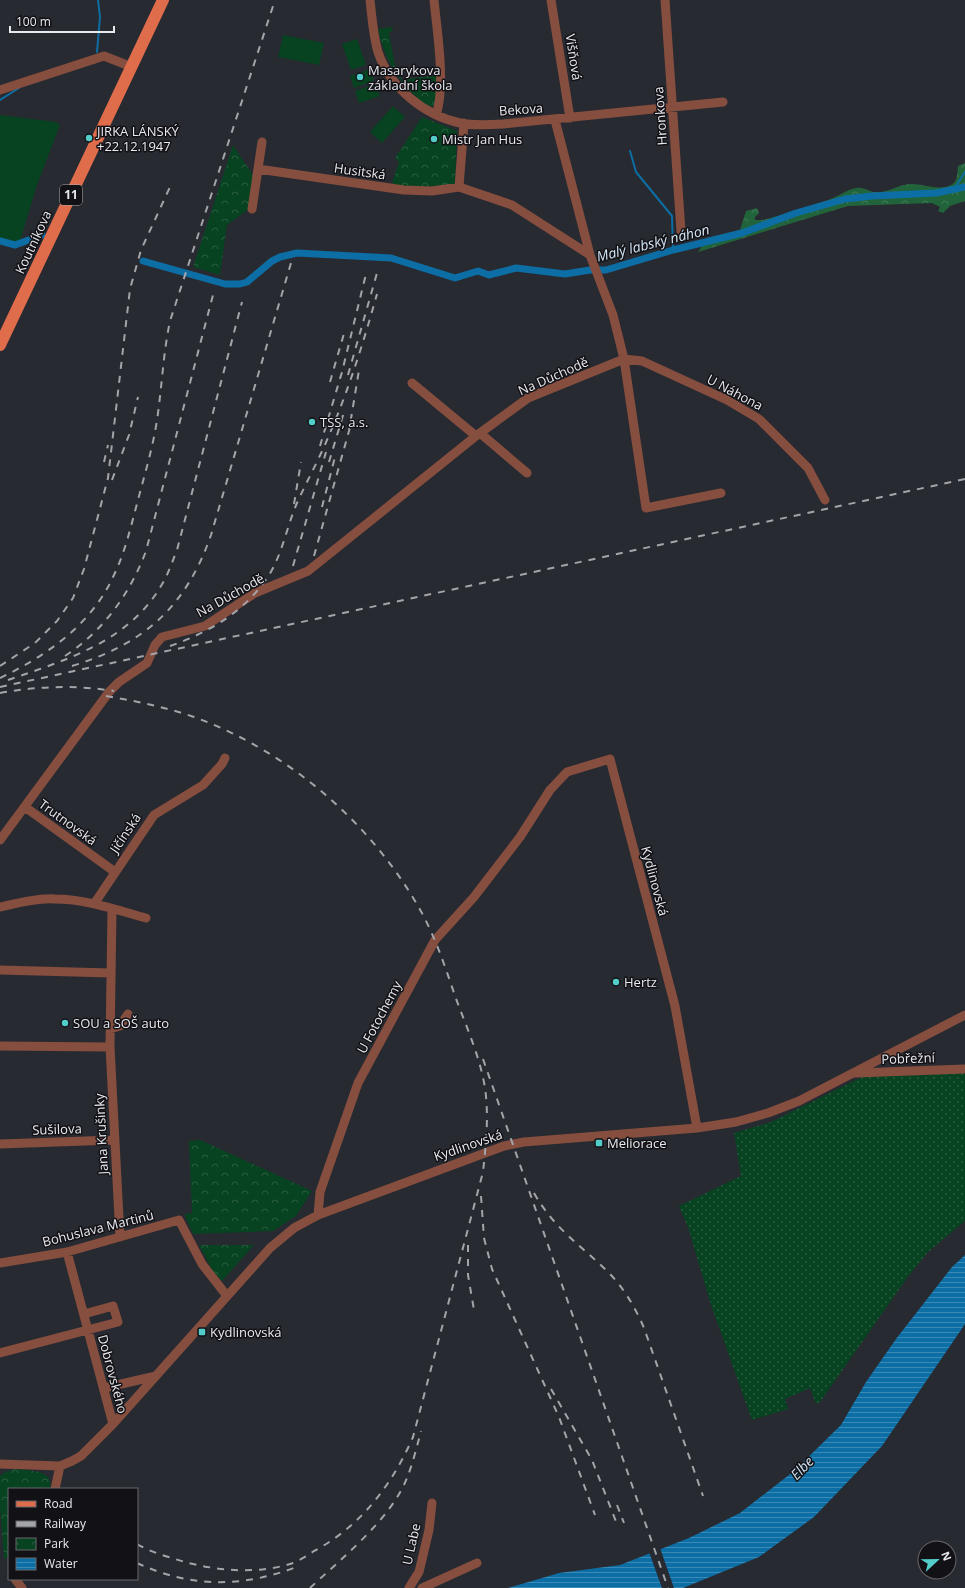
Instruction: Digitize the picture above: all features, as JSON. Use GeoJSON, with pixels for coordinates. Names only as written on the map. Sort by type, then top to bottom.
{"type":"FeatureCollection","features":[{"type":"Feature","properties":{"kind":"main road","name":"Koutníkova"},"geometry":{"type":"LineString","coordinates":[[0,345],[3,332],[163,0]]}},
{"type":"Feature","properties":{"kind":"street","name":"Bekova"},"geometry":{"type":"LineString","coordinates":[[370,0],[377,46],[388,71],[398,86],[412,99],[436,115],[464,124],[491,125],[555,120],[724,102]]}},
{"type":"Feature","properties":{"kind":"street"},"geometry":{"type":"LineString","coordinates":[[434,0],[440,98],[436,115]]}},
{"type":"Feature","properties":{"kind":"street","name":"Višňová"},"geometry":{"type":"LineString","coordinates":[[551,0],[570,118]]}},
{"type":"Feature","properties":{"kind":"street","name":"Hronkova"},"geometry":{"type":"LineString","coordinates":[[665,0],[681,231]]}},
{"type":"Feature","properties":{"kind":"street"},"geometry":{"type":"LineString","coordinates":[[0,90],[104,56],[132,67]]}},
{"type":"Feature","properties":{"kind":"street"},"geometry":{"type":"LineString","coordinates":[[555,120],[590,255],[613,315],[624,359],[646,508],[721,493]]}},
{"type":"Feature","properties":{"kind":"street"},"geometry":{"type":"LineString","coordinates":[[464,124],[459,187],[512,205],[590,255]]}},
{"type":"Feature","properties":{"kind":"street"},"geometry":{"type":"LineString","coordinates":[[252,209],[262,142]]}},
{"type":"Feature","properties":{"kind":"street","name":"Husitská"},"geometry":{"type":"LineString","coordinates":[[258,169],[404,190],[432,191],[459,187]]}},
{"type":"Feature","properties":{"kind":"street","name":"Na Důchodě"},"geometry":{"type":"LineString","coordinates":[[0,840],[109,692],[119,682],[147,663],[155,645],[160,638],[205,626],[255,593],[308,571],[478,434],[528,398],[624,359]]}},
{"type":"Feature","properties":{"kind":"street","name":"U Náhona"},"geometry":{"type":"LineString","coordinates":[[624,359],[642,361],[727,400],[759,419],[808,468],[824,500]]}},
{"type":"Feature","properties":{"kind":"street"},"geometry":{"type":"LineString","coordinates":[[412,383],[527,473]]}},
{"type":"Feature","properties":{"kind":"street","name":"Jičínská"},"geometry":{"type":"LineString","coordinates":[[94,904],[154,815],[203,785],[222,764],[225,758]]}},
{"type":"Feature","properties":{"kind":"street","name":"U Fotochemy"},"geometry":{"type":"LineString","coordinates":[[318,1215],[320,1192],[358,1083],[435,940],[470,902],[507,854],[561,776],[567,772],[610,759]]}},
{"type":"Feature","properties":{"kind":"street","name":"Kydlinovská"},"geometry":{"type":"LineString","coordinates":[[610,759],[675,1006],[697,1128]]}},
{"type":"Feature","properties":{"kind":"street","name":"Trutnovská"},"geometry":{"type":"LineString","coordinates":[[25,807],[115,872]]}},
{"type":"Feature","properties":{"kind":"street"},"geometry":{"type":"LineString","coordinates":[[0,907],[54,898],[94,904],[146,918]]}},
{"type":"Feature","properties":{"kind":"street","name":"Jana Krušinky"},"geometry":{"type":"LineString","coordinates":[[112,909],[110,1047],[120,1237]]}},
{"type":"Feature","properties":{"kind":"street"},"geometry":{"type":"LineString","coordinates":[[0,970],[111,973]]}},
{"type":"Feature","properties":{"kind":"street"},"geometry":{"type":"LineString","coordinates":[[110,1029],[120,1026],[128,1014]]}},
{"type":"Feature","properties":{"kind":"street","name":"Kydlinovská"},"geometry":{"type":"LineString","coordinates":[[60,1466],[81,1456],[113,1424],[270,1248],[294,1228],[318,1215],[428,1173],[512,1144],[697,1128],[736,1122],[768,1114],[799,1101],[965,1015]]}},
{"type":"Feature","properties":{"kind":"street"},"geometry":{"type":"LineString","coordinates":[[0,1046],[110,1047]]}},
{"type":"Feature","properties":{"kind":"street","name":"Pobřežní"},"geometry":{"type":"LineString","coordinates":[[853,1073],[965,1068]]}},
{"type":"Feature","properties":{"kind":"street","name":"Sušilova"},"geometry":{"type":"LineString","coordinates":[[0,1144],[114,1140]]}},
{"type":"Feature","properties":{"kind":"street","name":"Bohuslava Martinů"},"geometry":{"type":"LineString","coordinates":[[0,1263],[67,1252],[179,1220],[202,1264],[227,1296]]}},
{"type":"Feature","properties":{"kind":"street","name":"Dobrovského"},"geometry":{"type":"LineString","coordinates":[[67,1252],[113,1424]]}},
{"type":"Feature","properties":{"kind":"street","name":"Dobrovského"},"geometry":{"type":"LineString","coordinates":[[84,1314],[113,1306],[118,1322],[88,1330]]}},
{"type":"Feature","properties":{"kind":"street"},"geometry":{"type":"LineString","coordinates":[[0,1353],[88,1330]]}},
{"type":"Feature","properties":{"kind":"street"},"geometry":{"type":"LineString","coordinates":[[104,1388],[156,1376]]}},
{"type":"Feature","properties":{"kind":"street"},"geometry":{"type":"LineString","coordinates":[[0,1464],[60,1466],[55,1488]]}},
{"type":"Feature","properties":{"kind":"street","name":"U Labe"},"geometry":{"type":"LineString","coordinates":[[409,1588],[419,1572],[429,1530],[432,1503]]}},
{"type":"Feature","properties":{"kind":"street"},"geometry":{"type":"LineString","coordinates":[[422,1588],[477,1563]]}},
{"type":"Feature","properties":{"kind":"green space"},"geometry":{"type":"Polygon","coordinates":[[[392,27],[393,30],[389,33],[395,66],[402,80],[437,75],[437,100],[434,106],[428,106],[418,99],[402,82],[390,63],[378,29],[392,27]]]}},
{"type":"Feature","properties":{"kind":"green space"},"geometry":{"type":"Polygon","coordinates":[[[283,35],[324,43],[319,65],[278,57],[283,35]]]}},
{"type":"Feature","properties":{"kind":"green space"},"geometry":{"type":"Polygon","coordinates":[[[357,39],[366,65],[351,70],[342,44],[357,39]]]}},
{"type":"Feature","properties":{"kind":"green space"},"geometry":{"type":"Polygon","coordinates":[[[370,69],[374,81],[354,88],[350,76],[370,69]]]}},
{"type":"Feature","properties":{"kind":"green space"},"geometry":{"type":"Polygon","coordinates":[[[375,84],[380,96],[359,103],[355,91],[375,84]]]}},
{"type":"Feature","properties":{"kind":"green space"},"geometry":{"type":"Polygon","coordinates":[[[393,106],[405,117],[382,143],[370,132],[393,106]]]}},
{"type":"Feature","properties":{"kind":"green space"},"geometry":{"type":"Polygon","coordinates":[[[0,115],[56,122],[60,125],[37,185],[20,241],[11,242],[0,239],[0,115]]]}},
{"type":"Feature","properties":{"kind":"green space"},"geometry":{"type":"Polygon","coordinates":[[[422,117],[457,131],[455,184],[432,187],[406,187],[392,183],[399,162],[395,158],[422,117]]]}},
{"type":"Feature","properties":{"kind":"green space"},"geometry":{"type":"Polygon","coordinates":[[[233,145],[253,175],[249,209],[227,225],[220,275],[193,267],[233,145]]]}},
{"type":"Feature","properties":{"kind":"green space"},"geometry":{"type":"Polygon","coordinates":[[[965,163],[965,201],[950,206],[943,213],[938,211],[940,207],[932,203],[848,206],[698,252],[707,238],[740,230],[746,211],[757,208],[759,213],[755,217],[755,220],[763,220],[820,203],[856,188],[863,188],[873,192],[883,192],[907,184],[946,187],[955,182],[958,166],[965,163]]]}},
{"type":"Feature","properties":{"kind":"green space"},"geometry":{"type":"Polygon","coordinates":[[[965,1073],[965,1221],[928,1252],[907,1278],[820,1402],[816,1404],[810,1388],[785,1399],[788,1409],[752,1420],[711,1305],[689,1230],[679,1206],[741,1176],[734,1133],[771,1122],[864,1076],[965,1073]]]}},
{"type":"Feature","properties":{"kind":"green space"},"geometry":{"type":"Polygon","coordinates":[[[200,1140],[312,1191],[296,1216],[273,1231],[193,1234],[185,1216],[185,1214],[192,1213],[189,1141],[200,1140]]]}},
{"type":"Feature","properties":{"kind":"green space"},"geometry":{"type":"Polygon","coordinates":[[[199,1245],[254,1245],[222,1281],[214,1273],[199,1245]]]}},
{"type":"Feature","properties":{"kind":"green space"},"geometry":{"type":"Polygon","coordinates":[[[15,1469],[39,1472],[48,1478],[50,1488],[8,1488],[8,1557],[4,1559],[0,1507],[0,1476],[5,1472],[15,1469]]]}},
{"type":"Feature","properties":{"kind":"water","name":"Elbe"},"geometry":{"type":"Polygon","coordinates":[[[965,1255],[965,1324],[882,1446],[814,1517],[759,1557],[683,1588],[508,1588],[559,1573],[620,1565],[689,1538],[740,1513],[794,1471],[841,1425],[866,1382],[896,1339],[952,1267],[965,1255]]]}},
{"type":"Feature","properties":{"kind":"pier"},"geometry":{"type":"Polygon","coordinates":[[[660,1548],[674,1588],[662,1588],[649,1552],[660,1548]]]}},
{"type":"Feature","properties":{"kind":"waterway"},"geometry":{"type":"LineString","coordinates":[[97,52],[100,17],[98,0]]}},
{"type":"Feature","properties":{"kind":"waterway"},"geometry":{"type":"LineString","coordinates":[[0,100],[19,88]]}},
{"type":"Feature","properties":{"kind":"waterway"},"geometry":{"type":"LineString","coordinates":[[630,151],[636,172],[672,216],[673,250]]}},
{"type":"Feature","properties":{"kind":"waterway"},"geometry":{"type":"LineString","coordinates":[[954,189],[965,172]]}},
{"type":"Feature","properties":{"kind":"waterway","name":"Malý labský náhon"},"geometry":{"type":"LineString","coordinates":[[143,261],[225,284],[240,284],[247,282],[272,261],[280,257],[297,253],[391,258],[455,278],[478,271],[489,275],[516,268],[565,274],[590,270],[606,270],[673,250],[742,233],[796,213],[845,199],[872,196],[936,193],[965,187]]}},
{"type":"Feature","properties":{"kind":"waterway","name":"Malý labský náhon"},"geometry":{"type":"LineString","coordinates":[[0,241],[15,245],[42,235]]}},
{"type":"Feature","properties":{"kind":"railway"},"geometry":{"type":"LineString","coordinates":[[0,678],[34,660],[66,637],[80,624],[93,610],[104,594],[117,568],[130,529],[149,460],[157,420],[170,321],[275,0]]}},
{"type":"Feature","properties":{"kind":"railway"},"geometry":{"type":"LineString","coordinates":[[0,666],[35,643],[57,621],[73,598],[84,569],[108,478],[130,289],[141,250],[170,187]]}},
{"type":"Feature","properties":{"kind":"railway"},"geometry":{"type":"LineString","coordinates":[[72,666],[98,657],[141,634],[159,619],[175,602],[189,583],[201,560],[211,535],[291,263]]}},
{"type":"Feature","properties":{"kind":"railway"},"geometry":{"type":"LineString","coordinates":[[348,375],[377,273]]}},
{"type":"Feature","properties":{"kind":"railway"},"geometry":{"type":"LineString","coordinates":[[320,446],[342,372],[366,274]]}},
{"type":"Feature","properties":{"kind":"railway"},"geometry":{"type":"LineString","coordinates":[[170,646],[197,635],[234,613],[256,593],[271,572],[280,553],[297,503],[324,448],[342,404],[361,350],[377,294]]}},
{"type":"Feature","properties":{"kind":"railway"},"geometry":{"type":"LineString","coordinates":[[65,656],[91,635],[114,610],[132,582],[146,551],[213,295]]}},
{"type":"Feature","properties":{"kind":"railway"},"geometry":{"type":"LineString","coordinates":[[8,680],[52,665],[94,646],[113,635],[131,622],[147,605],[161,586],[177,550],[242,302]]}},
{"type":"Feature","properties":{"kind":"railway"},"geometry":{"type":"LineString","coordinates":[[330,382],[345,330]]}},
{"type":"Feature","properties":{"kind":"railway"},"geometry":{"type":"LineString","coordinates":[[314,556],[349,431],[359,370]]}},
{"type":"Feature","properties":{"kind":"railway"},"geometry":{"type":"LineString","coordinates":[[112,480],[129,435],[138,397]]}},
{"type":"Feature","properties":{"kind":"railway"},"geometry":{"type":"LineString","coordinates":[[329,462],[344,412]]}},
{"type":"Feature","properties":{"kind":"railway"},"geometry":{"type":"LineString","coordinates":[[104,462],[108,445]]}},
{"type":"Feature","properties":{"kind":"railway"},"geometry":{"type":"LineString","coordinates":[[293,566],[326,452]]}},
{"type":"Feature","properties":{"kind":"railway"},"geometry":{"type":"LineString","coordinates":[[322,507],[335,457]]}},
{"type":"Feature","properties":{"kind":"railway"},"geometry":{"type":"LineString","coordinates":[[294,504],[301,462]]}},
{"type":"Feature","properties":{"kind":"railway"},"geometry":{"type":"LineString","coordinates":[[0,687],[965,479]]}},
{"type":"Feature","properties":{"kind":"railway"},"geometry":{"type":"LineString","coordinates":[[0,693],[57,687],[114,691]]}},
{"type":"Feature","properties":{"kind":"railway"},"geometry":{"type":"LineString","coordinates":[[106,696],[172,710],[194,717],[229,732],[263,750],[296,771],[326,795],[354,822],[380,851],[403,882],[428,924],[476,1052],[483,1076],[487,1109],[483,1172],[413,1437],[395,1472],[373,1503],[360,1517],[331,1541],[300,1560],[277,1567],[251,1570],[211,1568],[185,1562],[149,1550],[138,1544]]}},
{"type":"Feature","properties":{"kind":"railway"},"geometry":{"type":"LineString","coordinates":[[483,1059],[668,1588]]}},
{"type":"Feature","properties":{"kind":"railway"},"geometry":{"type":"LineString","coordinates":[[534,1193],[542,1206],[560,1227],[614,1279],[625,1292],[633,1306],[644,1328],[703,1496]]}},
{"type":"Feature","properties":{"kind":"railway"},"geometry":{"type":"LineString","coordinates":[[481,1196],[484,1238],[492,1269],[559,1417],[595,1515]]}},
{"type":"Feature","properties":{"kind":"railway"},"geometry":{"type":"LineString","coordinates":[[468,1245],[468,1275],[474,1310]]}},
{"type":"Feature","properties":{"kind":"railway"},"geometry":{"type":"LineString","coordinates":[[551,1389],[592,1460],[617,1524]]}},
{"type":"Feature","properties":{"kind":"railway"},"geometry":{"type":"LineString","coordinates":[[310,1588],[351,1551],[390,1508],[400,1493],[407,1478],[421,1431]]}},
{"type":"Feature","properties":{"kind":"railway"},"geometry":{"type":"LineString","coordinates":[[617,1505],[624,1523]]}},
{"type":"Feature","properties":{"kind":"railway"},"geometry":{"type":"LineString","coordinates":[[138,1563],[177,1577],[197,1581],[217,1582],[258,1578],[299,1566]]}},
{"type":"Feature","properties":{"kind":"place","name":"Masarykova základní škola"},"geometry":{"type":"Point","coordinates":[360,77]}},
{"type":"Feature","properties":{"kind":"place","name":"JIRKA LÁNSKÝ +22.12.1947"},"geometry":{"type":"Point","coordinates":[89,138]}},
{"type":"Feature","properties":{"kind":"place","name":"Mistr Jan Hus"},"geometry":{"type":"Point","coordinates":[434,139]}},
{"type":"Feature","properties":{"kind":"place","name":"TSS, a.s."},"geometry":{"type":"Point","coordinates":[312,422]}},
{"type":"Feature","properties":{"kind":"place","name":"Hertz"},"geometry":{"type":"Point","coordinates":[616,982]}},
{"type":"Feature","properties":{"kind":"place","name":"SOU a SOŠ auto"},"geometry":{"type":"Point","coordinates":[65,1023]}},
{"type":"Feature","properties":{"kind":"place","name":"Meliorace"},"geometry":{"type":"Point","coordinates":[599,1143]}},
{"type":"Feature","properties":{"kind":"place","name":"Kydlinovská"},"geometry":{"type":"Point","coordinates":[202,1332]}}]}
